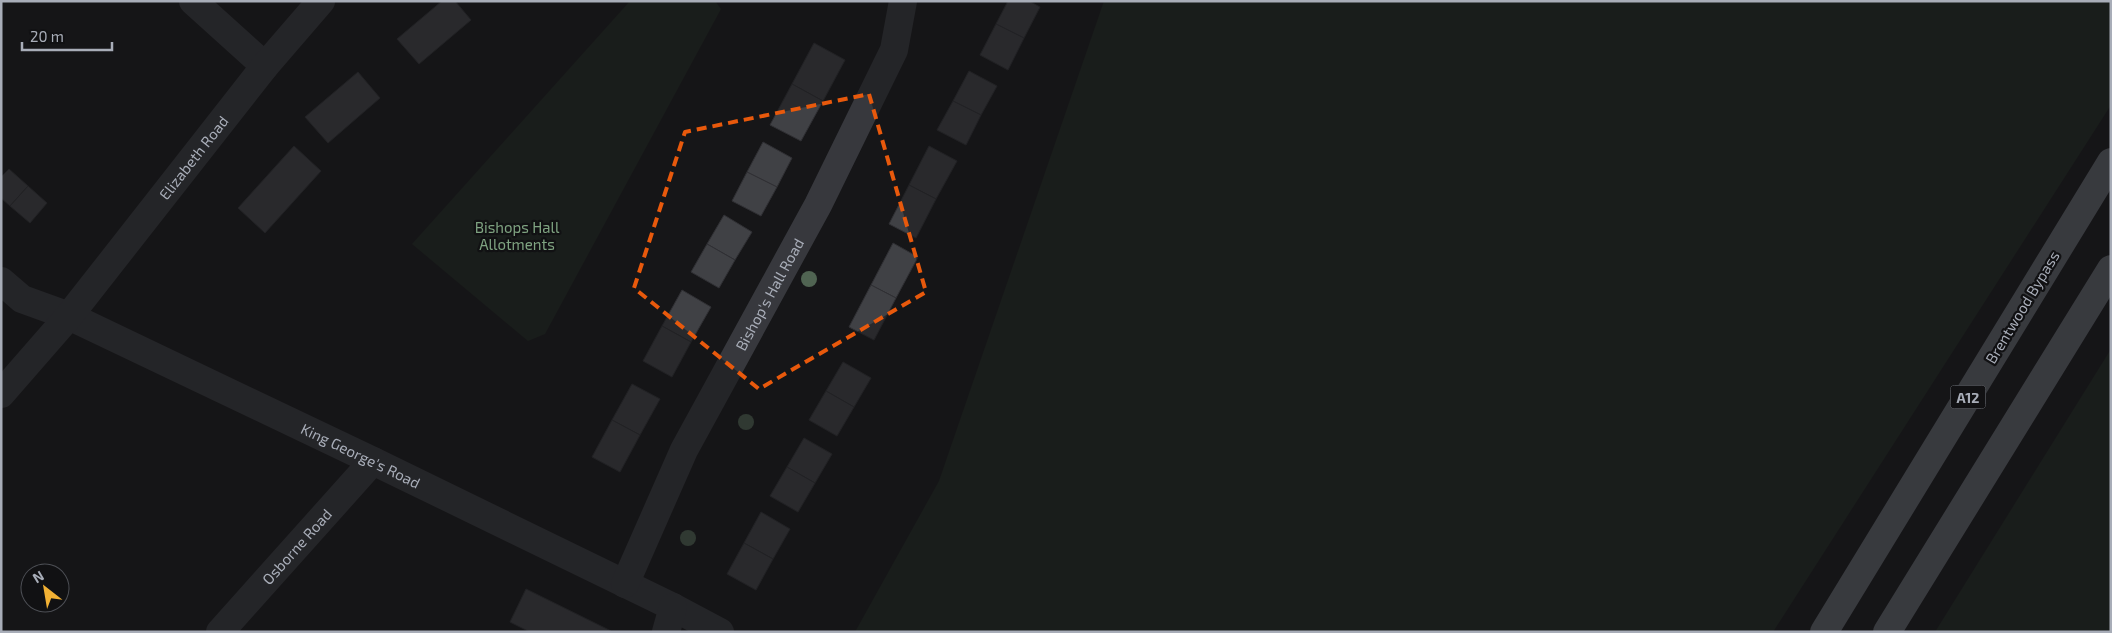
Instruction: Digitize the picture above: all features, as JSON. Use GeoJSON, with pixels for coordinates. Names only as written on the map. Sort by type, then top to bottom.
{"type":"FeatureCollection","features":[{"type":"Feature","properties":{"kind":"highway","name":"Brentwood Bypass"},"geometry":{"type":"LineString","coordinates":[[1824,632],[2111,162]]}},
{"type":"Feature","properties":{"kind":"highway"},"geometry":{"type":"LineString","coordinates":[[1887,632],[2111,269]]}},
{"type":"Feature","properties":{"kind":"street"},"geometry":{"type":"LineString","coordinates":[[193,1],[265,66]]}},
{"type":"Feature","properties":{"kind":"street","name":"Elizabeth Road"},"geometry":{"type":"LineString","coordinates":[[1,394],[68,316],[265,66],[321,1]]}},
{"type":"Feature","properties":{"kind":"street","name":"Bishop's Hall Road"},"geometry":{"type":"LineString","coordinates":[[626,584],[684,450],[818,205],[894,50],[903,1]]}},
{"type":"Feature","properties":{"kind":"street","name":"King George's Road"},"geometry":{"type":"LineString","coordinates":[[1,282],[22,299],[68,316],[626,584],[669,619],[720,632]]}},
{"type":"Feature","properties":{"kind":"street","name":"Osborne Road"},"geometry":{"type":"LineString","coordinates":[[220,632],[373,461]]}},
{"type":"Feature","properties":{"kind":"highlighted area"},"geometry":{"type":"Polygon","coordinates":[[[869,94],[926,292],[759,389],[634,288],[685,132],[869,94]]]}},
{"type":"Feature","properties":{"kind":"green space","name":"Bishops Hall Allotments"},"geometry":{"type":"Polygon","coordinates":[[[630,1],[715,1],[721,9],[545,334],[528,341],[412,244],[630,1]]]}},
{"type":"Feature","properties":{"kind":"green space"},"geometry":{"type":"Polygon","coordinates":[[[1104,1],[2111,1],[2111,105],[1773,632],[855,632],[939,481],[1104,1]]]}},
{"type":"Feature","properties":{"kind":"green space"},"geometry":{"type":"Polygon","coordinates":[[[2111,349],[2111,632],[1935,632],[2111,349]]]}},
{"type":"Feature","properties":{"kind":"building"},"geometry":{"type":"Polygon","coordinates":[[[442,1],[455,1],[471,20],[419,64],[397,39],[442,1]]]}},
{"type":"Feature","properties":{"kind":"building"},"geometry":{"type":"Polygon","coordinates":[[[1008,1],[1029,1],[1040,7],[1024,38],[996,24],[1008,1]]]}},
{"type":"Feature","properties":{"kind":"building"},"geometry":{"type":"Polygon","coordinates":[[[996,24],[1024,38],[1008,70],[980,55],[996,24]]]}},
{"type":"Feature","properties":{"kind":"building"},"geometry":{"type":"Polygon","coordinates":[[[814,43],[845,60],[823,101],[792,84],[814,43]]]}},
{"type":"Feature","properties":{"kind":"building"},"geometry":{"type":"Polygon","coordinates":[[[969,71],[997,86],[981,115],[953,101],[969,71]]]}},
{"type":"Feature","properties":{"kind":"building"},"geometry":{"type":"Polygon","coordinates":[[[358,72],[380,98],[328,143],[305,117],[358,72]]]}},
{"type":"Feature","properties":{"kind":"building"},"geometry":{"type":"Polygon","coordinates":[[[792,84],[823,101],[801,141],[770,125],[792,84]]]}},
{"type":"Feature","properties":{"kind":"building"},"geometry":{"type":"Polygon","coordinates":[[[953,101],[981,115],[966,145],[937,130],[953,101]]]}},
{"type":"Feature","properties":{"kind":"building"},"geometry":{"type":"Polygon","coordinates":[[[763,142],[792,158],[777,187],[747,172],[763,142]]]}},
{"type":"Feature","properties":{"kind":"building"},"geometry":{"type":"Polygon","coordinates":[[[294,146],[321,171],[265,233],[238,208],[294,146]]]}},
{"type":"Feature","properties":{"kind":"building"},"geometry":{"type":"Polygon","coordinates":[[[929,146],[957,161],[936,199],[909,185],[929,146]]]}},
{"type":"Feature","properties":{"kind":"building"},"geometry":{"type":"Polygon","coordinates":[[[9,169],[28,186],[10,206],[1,198],[1,177],[9,169]]]}},
{"type":"Feature","properties":{"kind":"building"},"geometry":{"type":"Polygon","coordinates":[[[747,172],[777,187],[761,216],[732,201],[747,172]]]}},
{"type":"Feature","properties":{"kind":"building"},"geometry":{"type":"Polygon","coordinates":[[[909,185],[936,199],[916,238],[889,224],[909,185]]]}},
{"type":"Feature","properties":{"kind":"building"},"geometry":{"type":"Polygon","coordinates":[[[28,186],[47,203],[30,223],[10,206],[28,186]]]}},
{"type":"Feature","properties":{"kind":"building"},"geometry":{"type":"Polygon","coordinates":[[[724,215],[752,232],[735,260],[707,244],[724,215]]]}},
{"type":"Feature","properties":{"kind":"building"},"geometry":{"type":"Polygon","coordinates":[[[893,243],[918,257],[896,298],[871,285],[893,243]]]}},
{"type":"Feature","properties":{"kind":"building"},"geometry":{"type":"Polygon","coordinates":[[[707,244],[735,260],[719,288],[691,272],[707,244]]]}},
{"type":"Feature","properties":{"kind":"building"},"geometry":{"type":"Polygon","coordinates":[[[871,285],[896,298],[874,340],[849,327],[871,285]]]}},
{"type":"Feature","properties":{"kind":"building"},"geometry":{"type":"Polygon","coordinates":[[[682,290],[711,307],[691,342],[662,326],[682,290]]]}},
{"type":"Feature","properties":{"kind":"building"},"geometry":{"type":"Polygon","coordinates":[[[662,326],[691,342],[672,377],[643,361],[662,326]]]}},
{"type":"Feature","properties":{"kind":"building"},"geometry":{"type":"Polygon","coordinates":[[[843,362],[871,378],[854,407],[826,391],[843,362]]]}},
{"type":"Feature","properties":{"kind":"building"},"geometry":{"type":"Polygon","coordinates":[[[632,384],[660,399],[640,435],[612,420],[632,384]]]}},
{"type":"Feature","properties":{"kind":"building"},"geometry":{"type":"Polygon","coordinates":[[[826,391],[854,407],[837,436],[809,420],[826,391]]]}},
{"type":"Feature","properties":{"kind":"building"},"geometry":{"type":"Polygon","coordinates":[[[612,420],[640,435],[620,472],[592,457],[612,420]]]}},
{"type":"Feature","properties":{"kind":"building"},"geometry":{"type":"Polygon","coordinates":[[[804,438],[832,454],[815,483],[787,467],[804,438]]]}},
{"type":"Feature","properties":{"kind":"building"},"geometry":{"type":"Polygon","coordinates":[[[787,467],[815,483],[798,512],[770,496],[787,467]]]}},
{"type":"Feature","properties":{"kind":"building"},"geometry":{"type":"Polygon","coordinates":[[[761,512],[790,529],[773,559],[744,543],[761,512]]]}},
{"type":"Feature","properties":{"kind":"building"},"geometry":{"type":"Polygon","coordinates":[[[744,543],[773,559],[756,590],[727,574],[744,543]]]}},
{"type":"Feature","properties":{"kind":"building"},"geometry":{"type":"Polygon","coordinates":[[[526,589],[611,632],[530,632],[510,622],[526,589]]]}}]}
